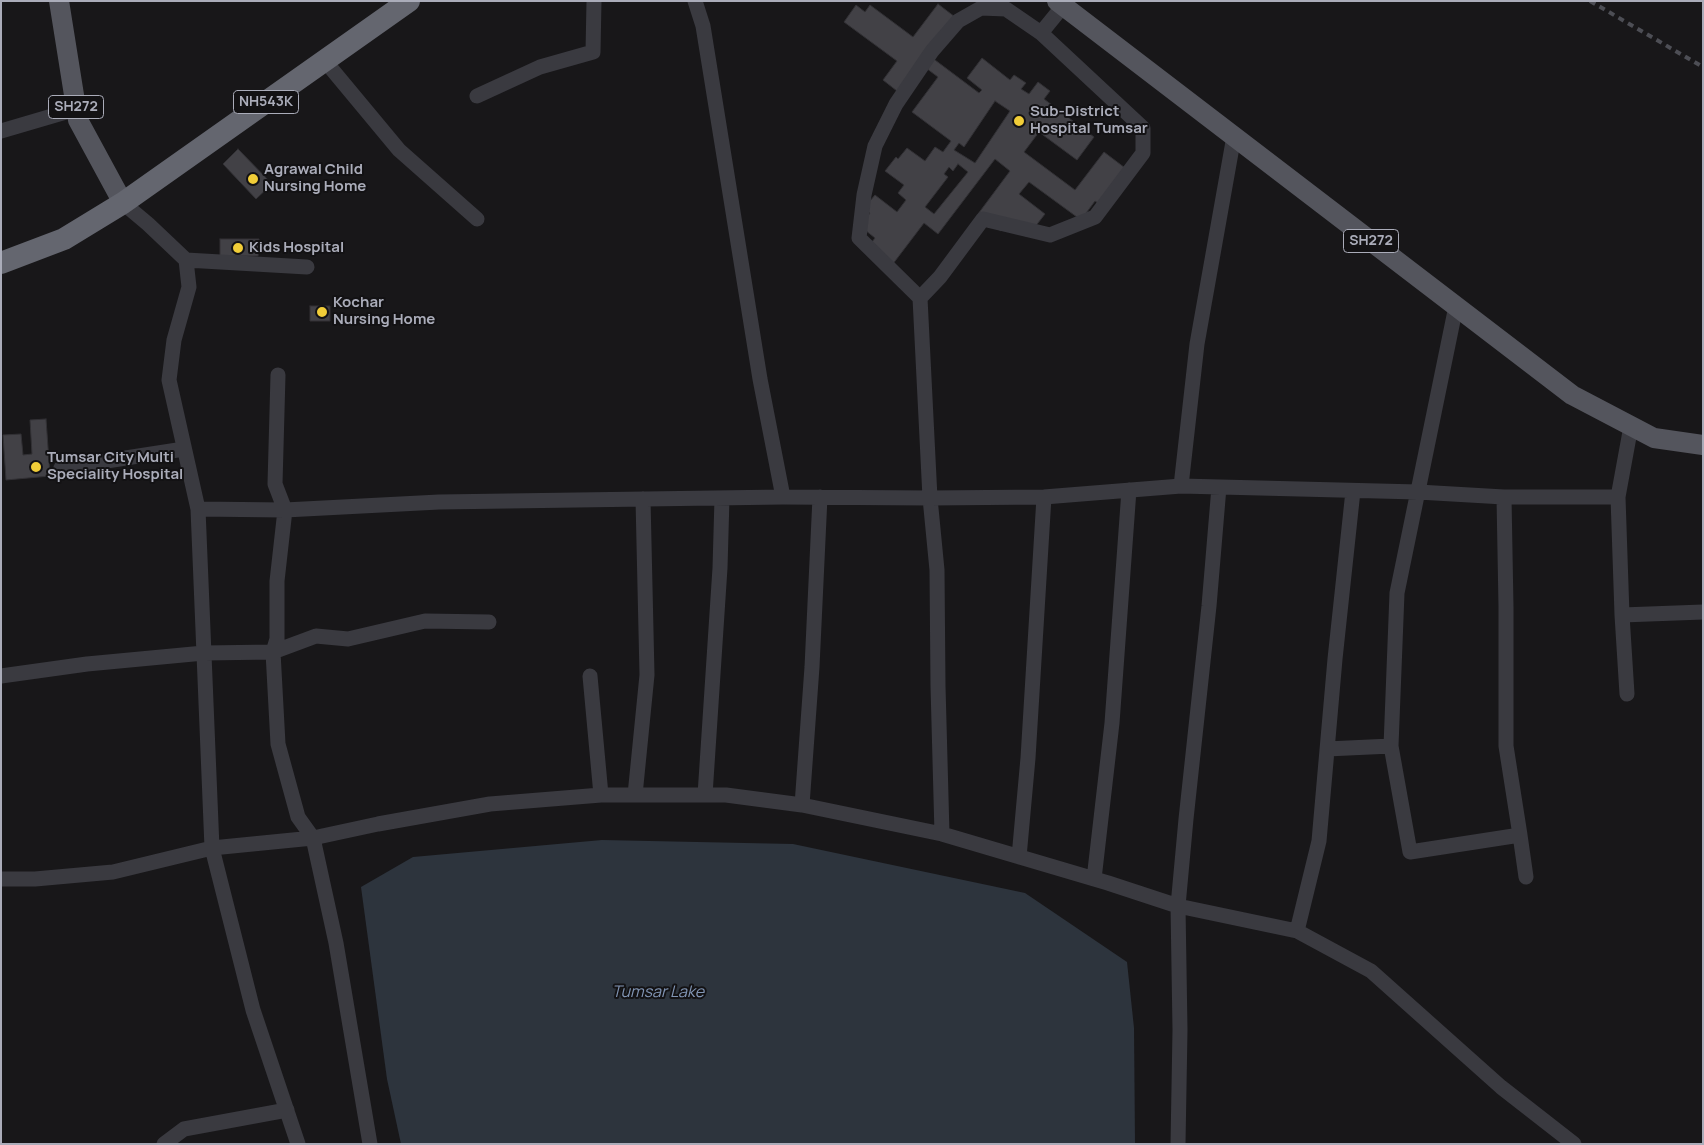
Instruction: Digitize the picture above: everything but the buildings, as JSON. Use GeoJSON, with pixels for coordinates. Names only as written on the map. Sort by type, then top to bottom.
{"type":"FeatureCollection","features":[{"type":"Feature","properties":{"kind":"highway","name":"NH543K"},"geometry":{"type":"LineString","coordinates":[[1,263],[64,239],[123,202],[409,1]]}},
{"type":"Feature","properties":{"kind":"main road","name":"SH272"},"geometry":{"type":"LineString","coordinates":[[59,1],[78,120],[123,202]]}},
{"type":"Feature","properties":{"kind":"main road","name":"SH272"},"geometry":{"type":"LineString","coordinates":[[1060,4],[1572,395],[1654,438],[1703,445]]}},
{"type":"Feature","properties":{"kind":"street"},"geometry":{"type":"LineString","coordinates":[[477,96],[540,67],[593,52],[594,1]]}},
{"type":"Feature","properties":{"kind":"street"},"geometry":{"type":"LineString","coordinates":[[696,1],[703,26],[760,379],[783,497]]}},
{"type":"Feature","properties":{"kind":"street"},"geometry":{"type":"LineString","coordinates":[[1041,33],[1060,4]]}},
{"type":"Feature","properties":{"kind":"street"},"geometry":{"type":"LineString","coordinates":[[920,298],[940,277],[983,219],[1050,235],[1095,217],[1143,153],[1143,128],[1041,33],[1006,10],[981,8],[958,21],[932,51],[896,104],[874,146],[864,195],[860,238],[920,298],[930,498],[937,570],[942,834]]}},
{"type":"Feature","properties":{"kind":"street"},"geometry":{"type":"LineString","coordinates":[[325,61],[399,150],[477,219]]}},
{"type":"Feature","properties":{"kind":"street"},"geometry":{"type":"LineString","coordinates":[[1,131],[76,109]]}},
{"type":"Feature","properties":{"kind":"street"},"geometry":{"type":"LineString","coordinates":[[1181,486],[1197,344],[1234,136]]}},
{"type":"Feature","properties":{"kind":"street"},"geometry":{"type":"LineString","coordinates":[[123,202],[186,260],[307,267]]}},
{"type":"Feature","properties":{"kind":"street"},"geometry":{"type":"LineString","coordinates":[[186,260],[189,287],[174,340],[169,380],[198,509],[212,848],[253,1010],[298,1144]]}},
{"type":"Feature","properties":{"kind":"street"},"geometry":{"type":"LineString","coordinates":[[1456,306],[1397,592],[1391,746],[1410,852],[1520,835]]}},
{"type":"Feature","properties":{"kind":"street"},"geometry":{"type":"LineString","coordinates":[[278,375],[275,484],[285,510],[277,581],[276,639],[273,652],[278,744],[298,817],[313,838],[336,943],[370,1144]]}},
{"type":"Feature","properties":{"kind":"street"},"geometry":{"type":"LineString","coordinates":[[1627,694],[1618,497],[1631,426]]}},
{"type":"Feature","properties":{"kind":"street"},"geometry":{"type":"LineString","coordinates":[[61,468],[184,449]]}},
{"type":"Feature","properties":{"kind":"street"},"geometry":{"type":"LineString","coordinates":[[198,509],[285,510],[439,502],[783,497],[1044,497],[1181,486],[1418,492],[1504,497],[1618,497]]}},
{"type":"Feature","properties":{"kind":"street"},"geometry":{"type":"LineString","coordinates":[[1178,1144],[1180,1030],[1178,906],[1209,606],[1219,487]]}},
{"type":"Feature","properties":{"kind":"street"},"geometry":{"type":"LineString","coordinates":[[1094,879],[1112,723],[1129,490]]}},
{"type":"Feature","properties":{"kind":"street"},"geometry":{"type":"LineString","coordinates":[[1298,931],[1319,841],[1335,658],[1353,490]]}},
{"type":"Feature","properties":{"kind":"street"},"geometry":{"type":"LineString","coordinates":[[802,805],[812,667],[820,497]]}},
{"type":"Feature","properties":{"kind":"street"},"geometry":{"type":"LineString","coordinates":[[1020,857],[1044,497]]}},
{"type":"Feature","properties":{"kind":"street"},"geometry":{"type":"LineString","coordinates":[[1504,497],[1506,746],[1526,878]]}},
{"type":"Feature","properties":{"kind":"street"},"geometry":{"type":"LineString","coordinates":[[704,795],[720,568],[722,498]]}},
{"type":"Feature","properties":{"kind":"street"},"geometry":{"type":"LineString","coordinates":[[636,795],[647,675],[643,499]]}},
{"type":"Feature","properties":{"kind":"street"},"geometry":{"type":"LineString","coordinates":[[1622,616],[1703,612]]}},
{"type":"Feature","properties":{"kind":"street"},"geometry":{"type":"LineString","coordinates":[[1,676],[87,664],[204,653],[273,652],[316,636],[348,639],[425,621],[489,622]]}},
{"type":"Feature","properties":{"kind":"street"},"geometry":{"type":"LineString","coordinates":[[590,676],[601,795]]}},
{"type":"Feature","properties":{"kind":"street"},"geometry":{"type":"LineString","coordinates":[[1327,749],[1391,746]]}},
{"type":"Feature","properties":{"kind":"street"},"geometry":{"type":"LineString","coordinates":[[1,879],[35,879],[112,872],[212,848],[313,838],[490,804],[601,795],[726,795],[802,805],[942,834],[1178,906],[1298,931],[1371,971],[1501,1087],[1574,1144]]}},
{"type":"Feature","properties":{"kind":"street"},"geometry":{"type":"LineString","coordinates":[[164,1144],[184,1128],[286,1110]]}},
{"type":"Feature","properties":{"kind":"water","name":"Tumsar Lake"},"geometry":{"type":"Polygon","coordinates":[[[602,840],[793,844],[1025,893],[1127,962],[1134,1028],[1135,1144],[401,1144],[387,1079],[361,887],[413,857],[602,840]]]}},
{"type":"Feature","properties":{"kind":"railway"},"geometry":{"type":"LineString","coordinates":[[1590,1],[1703,67]]}},
{"type":"Feature","properties":{"kind":"place","name":"Sub-District Hospital Tumsar"},"geometry":{"type":"Point","coordinates":[1019,121]}},
{"type":"Feature","properties":{"kind":"place","name":"Agrawal Child Nursing Home"},"geometry":{"type":"Point","coordinates":[253,179]}},
{"type":"Feature","properties":{"kind":"place","name":"Kids Hospital"},"geometry":{"type":"Point","coordinates":[238,248]}},
{"type":"Feature","properties":{"kind":"place","name":"Kochar Nursing Home"},"geometry":{"type":"Point","coordinates":[322,312]}},
{"type":"Feature","properties":{"kind":"place","name":"Tumsar City Multi Speciality Hospital"},"geometry":{"type":"Point","coordinates":[36,467]}}]}
